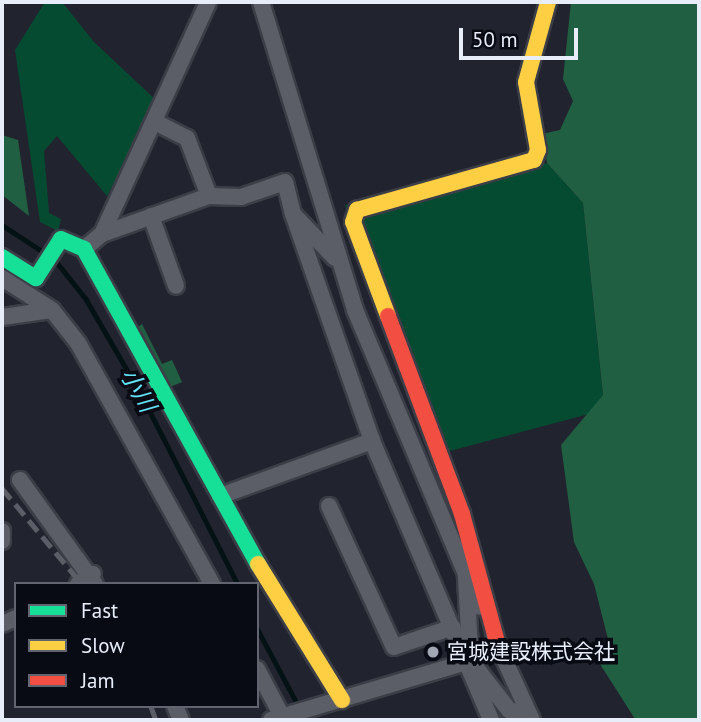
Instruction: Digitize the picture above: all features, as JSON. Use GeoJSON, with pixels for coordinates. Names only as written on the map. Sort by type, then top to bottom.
{"type":"FeatureCollection","features":[{"type":"Feature","properties":{"kind":"street"},"geometry":{"type":"LineString","coordinates":[[102,234],[157,124],[208,2]]}},
{"type":"Feature","properties":{"kind":"street"},"geometry":{"type":"LineString","coordinates":[[261,2],[340,264],[405,440],[531,718]]}},
{"type":"Feature","properties":{"kind":"street"},"geometry":{"type":"LineString","coordinates":[[498,646],[462,514],[353,222],[357,210],[371,202],[534,160],[538,150],[526,82],[548,2]]}},
{"type":"Feature","properties":{"kind":"street"},"geometry":{"type":"LineString","coordinates":[[157,124],[187,138],[209,196]]}},
{"type":"Feature","properties":{"kind":"street"},"geometry":{"type":"LineString","coordinates":[[84,249],[102,234],[209,196],[241,197],[285,181],[293,214],[372,441],[453,627],[463,663],[491,720]]}},
{"type":"Feature","properties":{"kind":"street"},"geometry":{"type":"LineString","coordinates":[[293,214],[340,264]]}},
{"type":"Feature","properties":{"kind":"street"},"geometry":{"type":"LineString","coordinates":[[150,216],[176,286]]}},
{"type":"Feature","properties":{"kind":"street"},"geometry":{"type":"LineString","coordinates":[[2,257],[36,278],[61,239],[84,249],[335,702]]}},
{"type":"Feature","properties":{"kind":"street"},"geometry":{"type":"LineString","coordinates":[[2,278],[52,310],[78,343],[211,582]]}},
{"type":"Feature","properties":{"kind":"street"},"geometry":{"type":"LineString","coordinates":[[2,317],[52,310]]}},
{"type":"Feature","properties":{"kind":"street"},"geometry":{"type":"LineString","coordinates":[[220,496],[372,441]]}},
{"type":"Feature","properties":{"kind":"street"},"geometry":{"type":"LineString","coordinates":[[20,480],[94,579]]}},
{"type":"Feature","properties":{"kind":"street"},"geometry":{"type":"LineString","coordinates":[[329,506],[394,647],[453,627]]}},
{"type":"Feature","properties":{"kind":"street"},"geometry":{"type":"LineString","coordinates":[[2,531],[2,541]]}},
{"type":"Feature","properties":{"kind":"street"},"geometry":{"type":"LineString","coordinates":[[463,663],[470,648],[466,576]]}},
{"type":"Feature","properties":{"kind":"street"},"geometry":{"type":"LineString","coordinates":[[259,673],[282,718],[463,663],[477,669],[509,709],[531,718]]}},
{"type":"Feature","properties":{"kind":"green space"},"geometry":{"type":"Polygon","coordinates":[[[45,2],[62,2],[94,42],[158,102],[107,196],[57,136],[44,151],[49,213],[61,219],[58,231],[40,222],[15,50],[45,2]]]}},
{"type":"Feature","properties":{"kind":"green space"},"geometry":{"type":"Polygon","coordinates":[[[571,2],[699,2],[699,720],[635,719],[600,664],[609,643],[594,584],[574,542],[561,445],[603,395],[583,203],[547,163],[542,134],[560,130],[573,101],[563,79],[571,2]]]}},
{"type":"Feature","properties":{"kind":"green space"},"geometry":{"type":"Polygon","coordinates":[[[2,135],[18,140],[29,216],[2,195],[2,135]]]}},
{"type":"Feature","properties":{"kind":"green space"},"geometry":{"type":"Polygon","coordinates":[[[547,163],[583,203],[603,396],[589,414],[442,453],[345,205],[547,163]]]}},
{"type":"Feature","properties":{"kind":"green space"},"geometry":{"type":"Polygon","coordinates":[[[142,324],[162,364],[172,360],[182,382],[165,389],[133,331],[142,324]]]}},
{"type":"Feature","properties":{"kind":"waterway","name":"小川"},"geometry":{"type":"LineString","coordinates":[[2,225],[45,253]]}},
{"type":"Feature","properties":{"kind":"waterway","name":"小川"},"geometry":{"type":"LineString","coordinates":[[55,260],[86,299],[140,392],[237,582]]}},
{"type":"Feature","properties":{"kind":"waterway","name":"小川"},"geometry":{"type":"LineString","coordinates":[[259,632],[299,707]]}},
{"type":"Feature","properties":{"kind":"railway"},"geometry":{"type":"LineString","coordinates":[[2,488],[80,582]]}},
{"type":"Feature","properties":{"kind":"railway"},"geometry":{"type":"LineString","coordinates":[[152,708],[156,720]]}},
{"type":"Feature","properties":{"kind":"traffic: fast"},"geometry":{"type":"LineString","coordinates":[[2,257],[36,278],[61,239],[84,249],[258,564]]}},
{"type":"Feature","properties":{"kind":"traffic: slow"},"geometry":{"type":"LineString","coordinates":[[388,316],[353,222],[357,210],[534,160],[538,150],[526,82],[548,2]]}},
{"type":"Feature","properties":{"kind":"traffic: slow"},"geometry":{"type":"LineString","coordinates":[[258,564],[342,700]]}},
{"type":"Feature","properties":{"kind":"traffic: jam"},"geometry":{"type":"LineString","coordinates":[[388,316],[462,514],[498,646]]}},
{"type":"Feature","properties":{"kind":"place","name":"宮城建設株式会社"},"geometry":{"type":"Point","coordinates":[433,652]}}]}
